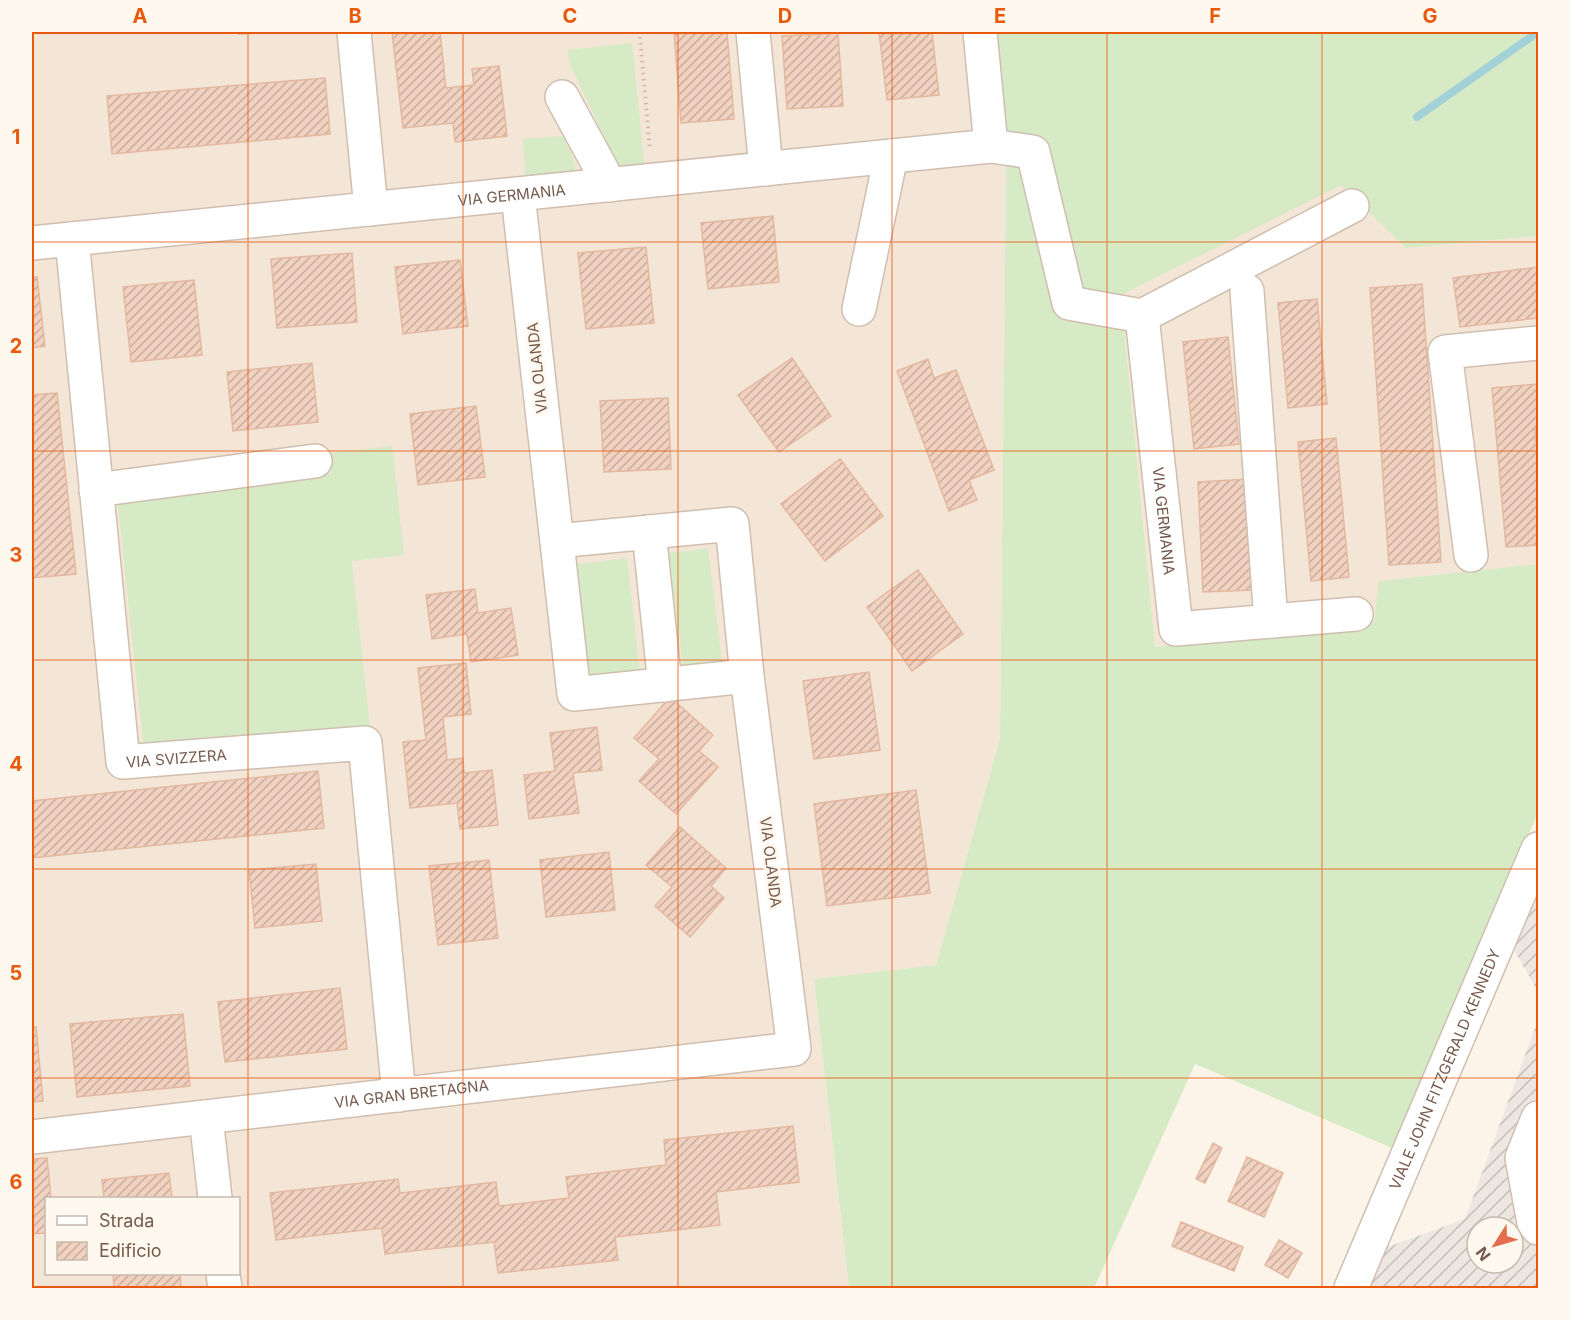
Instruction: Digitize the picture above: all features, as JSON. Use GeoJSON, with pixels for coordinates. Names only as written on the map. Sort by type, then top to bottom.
{"type":"FeatureCollection","features":[{"type":"Feature","properties":{"kind":"street"},"geometry":{"type":"LineString","coordinates":[[354,32],[371,209]]}},
{"type":"Feature","properties":{"kind":"street"},"geometry":{"type":"LineString","coordinates":[[753,32],[766,169]]}},
{"type":"Feature","properties":{"kind":"street"},"geometry":{"type":"LineString","coordinates":[[980,32],[992,146]]}},
{"type":"Feature","properties":{"kind":"street"},"geometry":{"type":"LineString","coordinates":[[562,98],[610,185]]}},
{"type":"Feature","properties":{"kind":"street","name":"VIA GERMANIA"},"geometry":{"type":"LineString","coordinates":[[32,243],[992,146],[1033,152],[1069,303],[1142,316],[1176,629],[1356,614]]}},
{"type":"Feature","properties":{"kind":"street"},"geometry":{"type":"LineString","coordinates":[[859,309],[891,156]]}},
{"type":"Feature","properties":{"kind":"street","name":"VIA OLANDA"},"geometry":{"type":"LineString","coordinates":[[518,195],[574,694],[747,676]]}},
{"type":"Feature","properties":{"kind":"street"},"geometry":{"type":"LineString","coordinates":[[1142,316],[1352,206]]}},
{"type":"Feature","properties":{"kind":"street","name":"VIA SVIZZERA"},"geometry":{"type":"LineString","coordinates":[[72,239],[123,762],[365,744],[399,1095]]}},
{"type":"Feature","properties":{"kind":"street"},"geometry":{"type":"LineString","coordinates":[[1248,291],[1271,621]]}},
{"type":"Feature","properties":{"kind":"street"},"geometry":{"type":"LineString","coordinates":[[1471,555],[1445,352],[1539,344]]}},
{"type":"Feature","properties":{"kind":"street"},"geometry":{"type":"LineString","coordinates":[[96,490],[315,461]]}},
{"type":"Feature","properties":{"kind":"street","name":"VIA OLANDA"},"geometry":{"type":"LineString","coordinates":[[557,541],[732,524],[747,676],[794,1048]]}},
{"type":"Feature","properties":{"kind":"street"},"geometry":{"type":"LineString","coordinates":[[649,532],[665,685]]}},
{"type":"Feature","properties":{"kind":"street","name":"VIALE JOHN FITZGERALD KENNEDY"},"geometry":{"type":"LineString","coordinates":[[1351,1288],[1539,849]]}},
{"type":"Feature","properties":{"kind":"street","name":"VIA GRAN BRETAGNA"},"geometry":{"type":"LineString","coordinates":[[32,1137],[794,1048]]}},
{"type":"Feature","properties":{"kind":"street"},"geometry":{"type":"LineString","coordinates":[[206,1117],[215,1197]]}},
{"type":"Feature","properties":{"kind":"street"},"geometry":{"type":"LineString","coordinates":[[1539,1118],[1522,1158],[1534,1223],[1539,1228]]}},
{"type":"Feature","properties":{"kind":"path"},"geometry":{"type":"LineString","coordinates":[[640,37],[653,181]]}},
{"type":"Feature","properties":{"kind":"shaded area"},"geometry":{"type":"Polygon","coordinates":[[[32,32],[992,32],[1006,173],[1000,737],[936,965],[814,979],[849,1288],[32,1288],[32,32]]]}},
{"type":"Feature","properties":{"kind":"shaded area"},"geometry":{"type":"Polygon","coordinates":[[[1341,184],[1406,248],[1538,236],[1538,564],[1380,581],[1374,621],[1155,647],[1121,295],[1341,184]]]}},
{"type":"Feature","properties":{"kind":"shaded area"},"geometry":{"type":"Polygon","coordinates":[[[1538,891],[1538,992],[1513,948],[1538,891]]]}},
{"type":"Feature","properties":{"kind":"shaded area"},"geometry":{"type":"Polygon","coordinates":[[[1538,1020],[1538,1288],[1367,1288],[1385,1248],[1465,1219],[1465,1275],[1525,1275],[1525,1215],[1466,1215],[1538,1020]]]}},
{"type":"Feature","properties":{"kind":"green space"},"geometry":{"type":"Polygon","coordinates":[[[992,32],[1538,32],[1538,236],[1406,248],[1341,185],[1121,295],[1155,647],[1374,621],[1379,581],[1538,564],[1538,813],[1392,1148],[1195,1064],[1094,1288],[849,1288],[814,979],[936,965],[1000,738],[1006,173],[992,32]]]}},
{"type":"Feature","properties":{"kind":"green space"},"geometry":{"type":"Polygon","coordinates":[[[632,43],[645,170],[620,172],[569,62],[568,50],[632,43]]]}},
{"type":"Feature","properties":{"kind":"green space"},"geometry":{"type":"Polygon","coordinates":[[[563,136],[574,160],[576,183],[526,186],[523,139],[563,136]]]}},
{"type":"Feature","properties":{"kind":"green space"},"geometry":{"type":"Polygon","coordinates":[[[392,446],[404,555],[352,561],[370,727],[144,750],[117,496],[331,474],[329,453],[392,446]]]}},
{"type":"Feature","properties":{"kind":"green space"},"geometry":{"type":"Polygon","coordinates":[[[708,548],[722,662],[683,667],[669,553],[708,548]]]}},
{"type":"Feature","properties":{"kind":"green space"},"geometry":{"type":"Polygon","coordinates":[[[627,558],[640,673],[586,680],[572,565],[627,558]]]}},
{"type":"Feature","properties":{"kind":"building"},"geometry":{"type":"Polygon","coordinates":[[[238,32],[285,32],[238,34],[238,32]]]}},
{"type":"Feature","properties":{"kind":"building"},"geometry":{"type":"Polygon","coordinates":[[[392,32],[440,32],[446,88],[474,85],[472,69],[499,66],[507,136],[455,142],[453,123],[403,128],[392,32]]]}},
{"type":"Feature","properties":{"kind":"building"},"geometry":{"type":"Polygon","coordinates":[[[674,32],[727,32],[734,119],[681,123],[674,32]]]}},
{"type":"Feature","properties":{"kind":"building"},"geometry":{"type":"Polygon","coordinates":[[[879,32],[932,32],[939,95],[887,100],[879,32]]]}},
{"type":"Feature","properties":{"kind":"building"},"geometry":{"type":"Polygon","coordinates":[[[838,33],[843,106],[787,109],[782,36],[838,33]]]}},
{"type":"Feature","properties":{"kind":"building"},"geometry":{"type":"Polygon","coordinates":[[[325,78],[330,134],[112,154],[107,96],[325,78]]]}},
{"type":"Feature","properties":{"kind":"building"},"geometry":{"type":"Polygon","coordinates":[[[773,216],[779,282],[708,289],[701,223],[773,216]]]}},
{"type":"Feature","properties":{"kind":"building"},"geometry":{"type":"Polygon","coordinates":[[[646,247],[654,323],[586,329],[578,253],[646,247]]]}},
{"type":"Feature","properties":{"kind":"building"},"geometry":{"type":"Polygon","coordinates":[[[352,253],[357,322],[277,328],[271,259],[352,253]]]}},
{"type":"Feature","properties":{"kind":"building"},"geometry":{"type":"Polygon","coordinates":[[[460,260],[468,326],[403,334],[395,267],[460,260]]]}},
{"type":"Feature","properties":{"kind":"building"},"geometry":{"type":"Polygon","coordinates":[[[1538,267],[1538,318],[1460,327],[1453,278],[1538,267]]]}},
{"type":"Feature","properties":{"kind":"building"},"geometry":{"type":"Polygon","coordinates":[[[32,277],[37,277],[45,346],[32,348],[32,277]]]}},
{"type":"Feature","properties":{"kind":"building"},"geometry":{"type":"Polygon","coordinates":[[[194,280],[202,355],[131,362],[123,287],[194,280]]]}},
{"type":"Feature","properties":{"kind":"building"},"geometry":{"type":"Polygon","coordinates":[[[1422,284],[1441,562],[1389,565],[1370,288],[1422,284]]]}},
{"type":"Feature","properties":{"kind":"building"},"geometry":{"type":"Polygon","coordinates":[[[1317,299],[1327,404],[1288,408],[1278,303],[1317,299]]]}},
{"type":"Feature","properties":{"kind":"building"},"geometry":{"type":"Polygon","coordinates":[[[1228,337],[1239,444],[1194,449],[1183,342],[1228,337]]]}},
{"type":"Feature","properties":{"kind":"building"},"geometry":{"type":"Polygon","coordinates":[[[792,358],[831,416],[779,452],[738,395],[792,358]]]}},
{"type":"Feature","properties":{"kind":"building"},"geometry":{"type":"Polygon","coordinates":[[[928,359],[934,378],[956,370],[994,470],[969,480],[977,500],[949,511],[897,371],[928,359]]]}},
{"type":"Feature","properties":{"kind":"building"},"geometry":{"type":"Polygon","coordinates":[[[312,363],[318,422],[233,431],[227,372],[312,363]]]}},
{"type":"Feature","properties":{"kind":"building"},"geometry":{"type":"Polygon","coordinates":[[[1538,384],[1538,429],[1535,429],[1538,469],[1538,545],[1506,547],[1492,388],[1538,384]]]}},
{"type":"Feature","properties":{"kind":"building"},"geometry":{"type":"Polygon","coordinates":[[[57,393],[76,574],[32,578],[32,395],[57,393]]]}},
{"type":"Feature","properties":{"kind":"building"},"geometry":{"type":"Polygon","coordinates":[[[668,398],[671,469],[604,472],[600,401],[668,398]]]}},
{"type":"Feature","properties":{"kind":"building"},"geometry":{"type":"Polygon","coordinates":[[[476,406],[485,477],[418,485],[410,414],[476,406]]]}},
{"type":"Feature","properties":{"kind":"building"},"geometry":{"type":"Polygon","coordinates":[[[1336,438],[1349,577],[1311,581],[1298,442],[1336,438]]]}},
{"type":"Feature","properties":{"kind":"building"},"geometry":{"type":"Polygon","coordinates":[[[840,459],[883,516],[825,561],[781,504],[840,459]]]}},
{"type":"Feature","properties":{"kind":"building"},"geometry":{"type":"Polygon","coordinates":[[[1249,479],[1254,590],[1203,592],[1198,482],[1249,479]]]}},
{"type":"Feature","properties":{"kind":"building"},"geometry":{"type":"Polygon","coordinates":[[[918,570],[963,634],[912,671],[867,607],[918,570]]]}},
{"type":"Feature","properties":{"kind":"building"},"geometry":{"type":"Polygon","coordinates":[[[475,589],[478,613],[511,608],[518,655],[471,662],[467,634],[432,639],[426,595],[475,589]]]}},
{"type":"Feature","properties":{"kind":"building"},"geometry":{"type":"Polygon","coordinates":[[[466,663],[471,714],[443,717],[447,760],[463,758],[464,773],[492,770],[498,825],[460,829],[457,803],[410,808],[403,742],[426,740],[418,668],[466,663]]]}},
{"type":"Feature","properties":{"kind":"building"},"geometry":{"type":"Polygon","coordinates":[[[869,672],[880,750],[814,759],[803,681],[869,672]]]}},
{"type":"Feature","properties":{"kind":"building"},"geometry":{"type":"Polygon","coordinates":[[[670,697],[713,735],[699,751],[718,767],[676,814],[639,781],[659,759],[634,738],[670,697]]]}},
{"type":"Feature","properties":{"kind":"building"},"geometry":{"type":"Polygon","coordinates":[[[597,727],[602,770],[573,773],[579,813],[529,819],[524,775],[555,771],[550,733],[597,727]]]}},
{"type":"Feature","properties":{"kind":"building"},"geometry":{"type":"Polygon","coordinates":[[[318,771],[324,828],[32,858],[32,801],[318,771]]]}},
{"type":"Feature","properties":{"kind":"building"},"geometry":{"type":"Polygon","coordinates":[[[916,790],[930,893],[827,906],[814,804],[916,790]]]}},
{"type":"Feature","properties":{"kind":"building"},"geometry":{"type":"Polygon","coordinates":[[[680,827],[726,868],[711,886],[724,898],[690,937],[655,906],[672,887],[646,865],[680,827]]]}},
{"type":"Feature","properties":{"kind":"building"},"geometry":{"type":"Polygon","coordinates":[[[609,852],[615,910],[546,917],[540,860],[609,852]]]}},
{"type":"Feature","properties":{"kind":"building"},"geometry":{"type":"Polygon","coordinates":[[[489,860],[498,938],[438,945],[429,866],[489,860]]]}},
{"type":"Feature","properties":{"kind":"building"},"geometry":{"type":"Polygon","coordinates":[[[316,864],[322,921],[255,928],[249,870],[316,864]]]}},
{"type":"Feature","properties":{"kind":"building"},"geometry":{"type":"Polygon","coordinates":[[[340,988],[347,1049],[225,1062],[218,1002],[340,988]]]}},
{"type":"Feature","properties":{"kind":"building"},"geometry":{"type":"Polygon","coordinates":[[[183,1014],[190,1086],[77,1097],[70,1024],[183,1014]]]}},
{"type":"Feature","properties":{"kind":"building"},"geometry":{"type":"Polygon","coordinates":[[[32,1027],[36,1027],[43,1101],[32,1102],[32,1027]]]}},
{"type":"Feature","properties":{"kind":"building"},"geometry":{"type":"Polygon","coordinates":[[[793,1126],[799,1182],[716,1192],[720,1225],[615,1237],[618,1260],[498,1273],[494,1242],[385,1254],[382,1228],[276,1240],[270,1193],[398,1179],[400,1193],[496,1182],[499,1206],[569,1198],[566,1177],[666,1165],[664,1140],[793,1126]]]}},
{"type":"Feature","properties":{"kind":"building"},"geometry":{"type":"Polygon","coordinates":[[[1213,1143],[1222,1148],[1205,1183],[1196,1179],[1213,1143]]]}},
{"type":"Feature","properties":{"kind":"building"},"geometry":{"type":"Polygon","coordinates":[[[1247,1157],[1283,1173],[1264,1217],[1228,1201],[1247,1157]]]}},
{"type":"Feature","properties":{"kind":"building"},"geometry":{"type":"Polygon","coordinates":[[[47,1158],[51,1197],[45,1197],[45,1233],[32,1234],[32,1159],[47,1158]]]}},
{"type":"Feature","properties":{"kind":"building"},"geometry":{"type":"Polygon","coordinates":[[[169,1173],[172,1197],[104,1197],[102,1180],[169,1173]]]}},
{"type":"Feature","properties":{"kind":"building"},"geometry":{"type":"Polygon","coordinates":[[[1181,1222],[1243,1247],[1234,1271],[1172,1246],[1181,1222]]]}},
{"type":"Feature","properties":{"kind":"building"},"geometry":{"type":"Polygon","coordinates":[[[1279,1240],[1302,1253],[1288,1278],[1265,1265],[1279,1240]]]}},
{"type":"Feature","properties":{"kind":"building"},"geometry":{"type":"Polygon","coordinates":[[[113,1275],[180,1275],[181,1288],[114,1288],[113,1275]]]}},
{"type":"Feature","properties":{"kind":"waterway"},"geometry":{"type":"LineString","coordinates":[[1417,117],[1538,32]]}}]}
